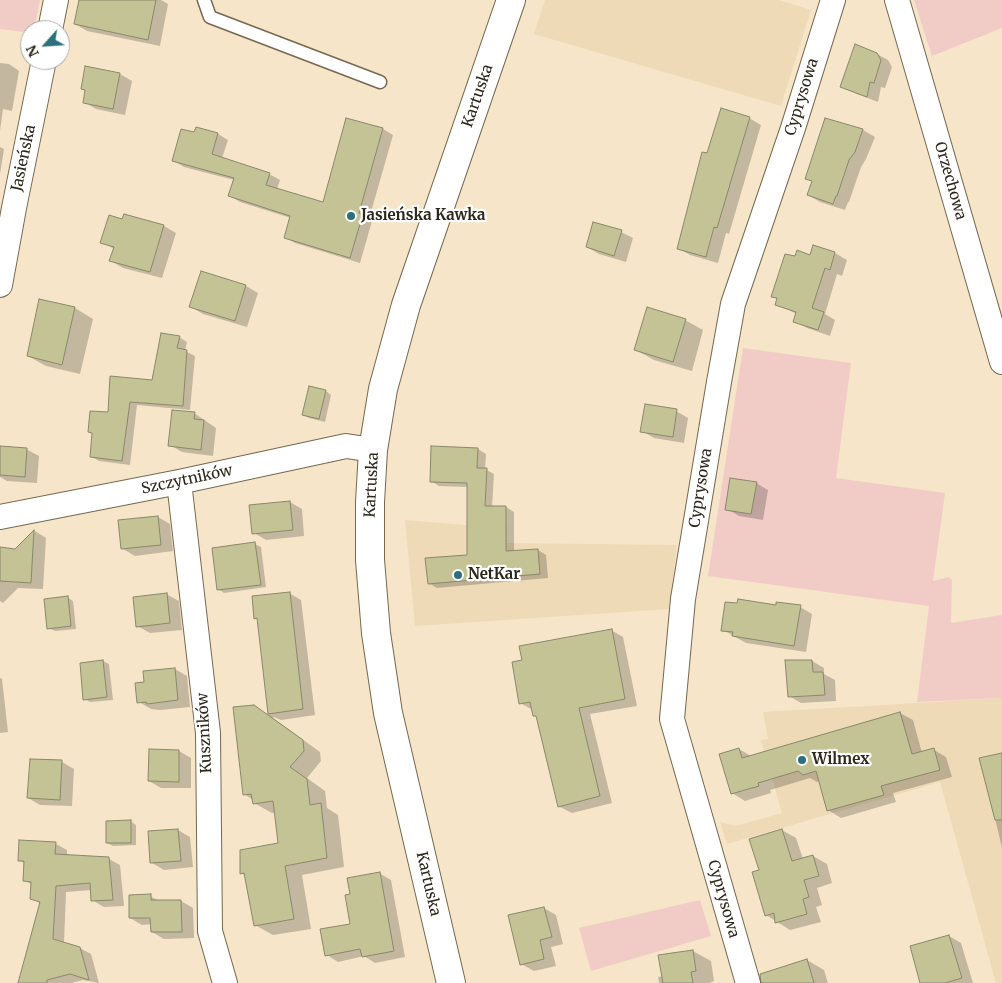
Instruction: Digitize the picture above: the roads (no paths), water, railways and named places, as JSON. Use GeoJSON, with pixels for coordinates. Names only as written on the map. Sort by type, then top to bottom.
{"type":"FeatureCollection","features":[{"type":"Feature","properties":{"kind":"street"},"geometry":{"type":"LineString","coordinates":[[52,20],[56,0]]}},
{"type":"Feature","properties":{"kind":"street","name":"Kartuska"},"geometry":{"type":"LineString","coordinates":[[451,983],[388,713],[376,633],[370,560],[370,502],[373,450],[383,389],[406,305],[511,0]]}},
{"type":"Feature","properties":{"kind":"street","name":"Cyprysowa"},"geometry":{"type":"LineString","coordinates":[[748,983],[672,719],[683,599],[718,382],[733,304],[793,128],[833,0]]}},
{"type":"Feature","properties":{"kind":"street","name":"Orzechowa"},"geometry":{"type":"LineString","coordinates":[[897,0],[1002,362]]}},
{"type":"Feature","properties":{"kind":"street","name":"Jasieńska"},"geometry":{"type":"LineString","coordinates":[[0,285],[42,70]]}},
{"type":"Feature","properties":{"kind":"street","name":"Szczytników"},"geometry":{"type":"LineString","coordinates":[[0,517],[179,482],[346,446],[373,450]]}},
{"type":"Feature","properties":{"kind":"street","name":"Kuszników"},"geometry":{"type":"LineString","coordinates":[[179,482],[208,732],[210,931],[225,983]]}},
{"type":"Feature","properties":{"kind":"lane"},"geometry":{"type":"LineString","coordinates":[[204,0],[210,17],[380,82]]}},
{"type":"Feature","properties":{"kind":"place","name":"Jasieńska Kawka"},"geometry":{"type":"Point","coordinates":[351,216]}},
{"type":"Feature","properties":{"kind":"place","name":"NetKar"},"geometry":{"type":"Point","coordinates":[458,575]}},
{"type":"Feature","properties":{"kind":"place","name":"Wilmex"},"geometry":{"type":"Point","coordinates":[802,760]}}]}
